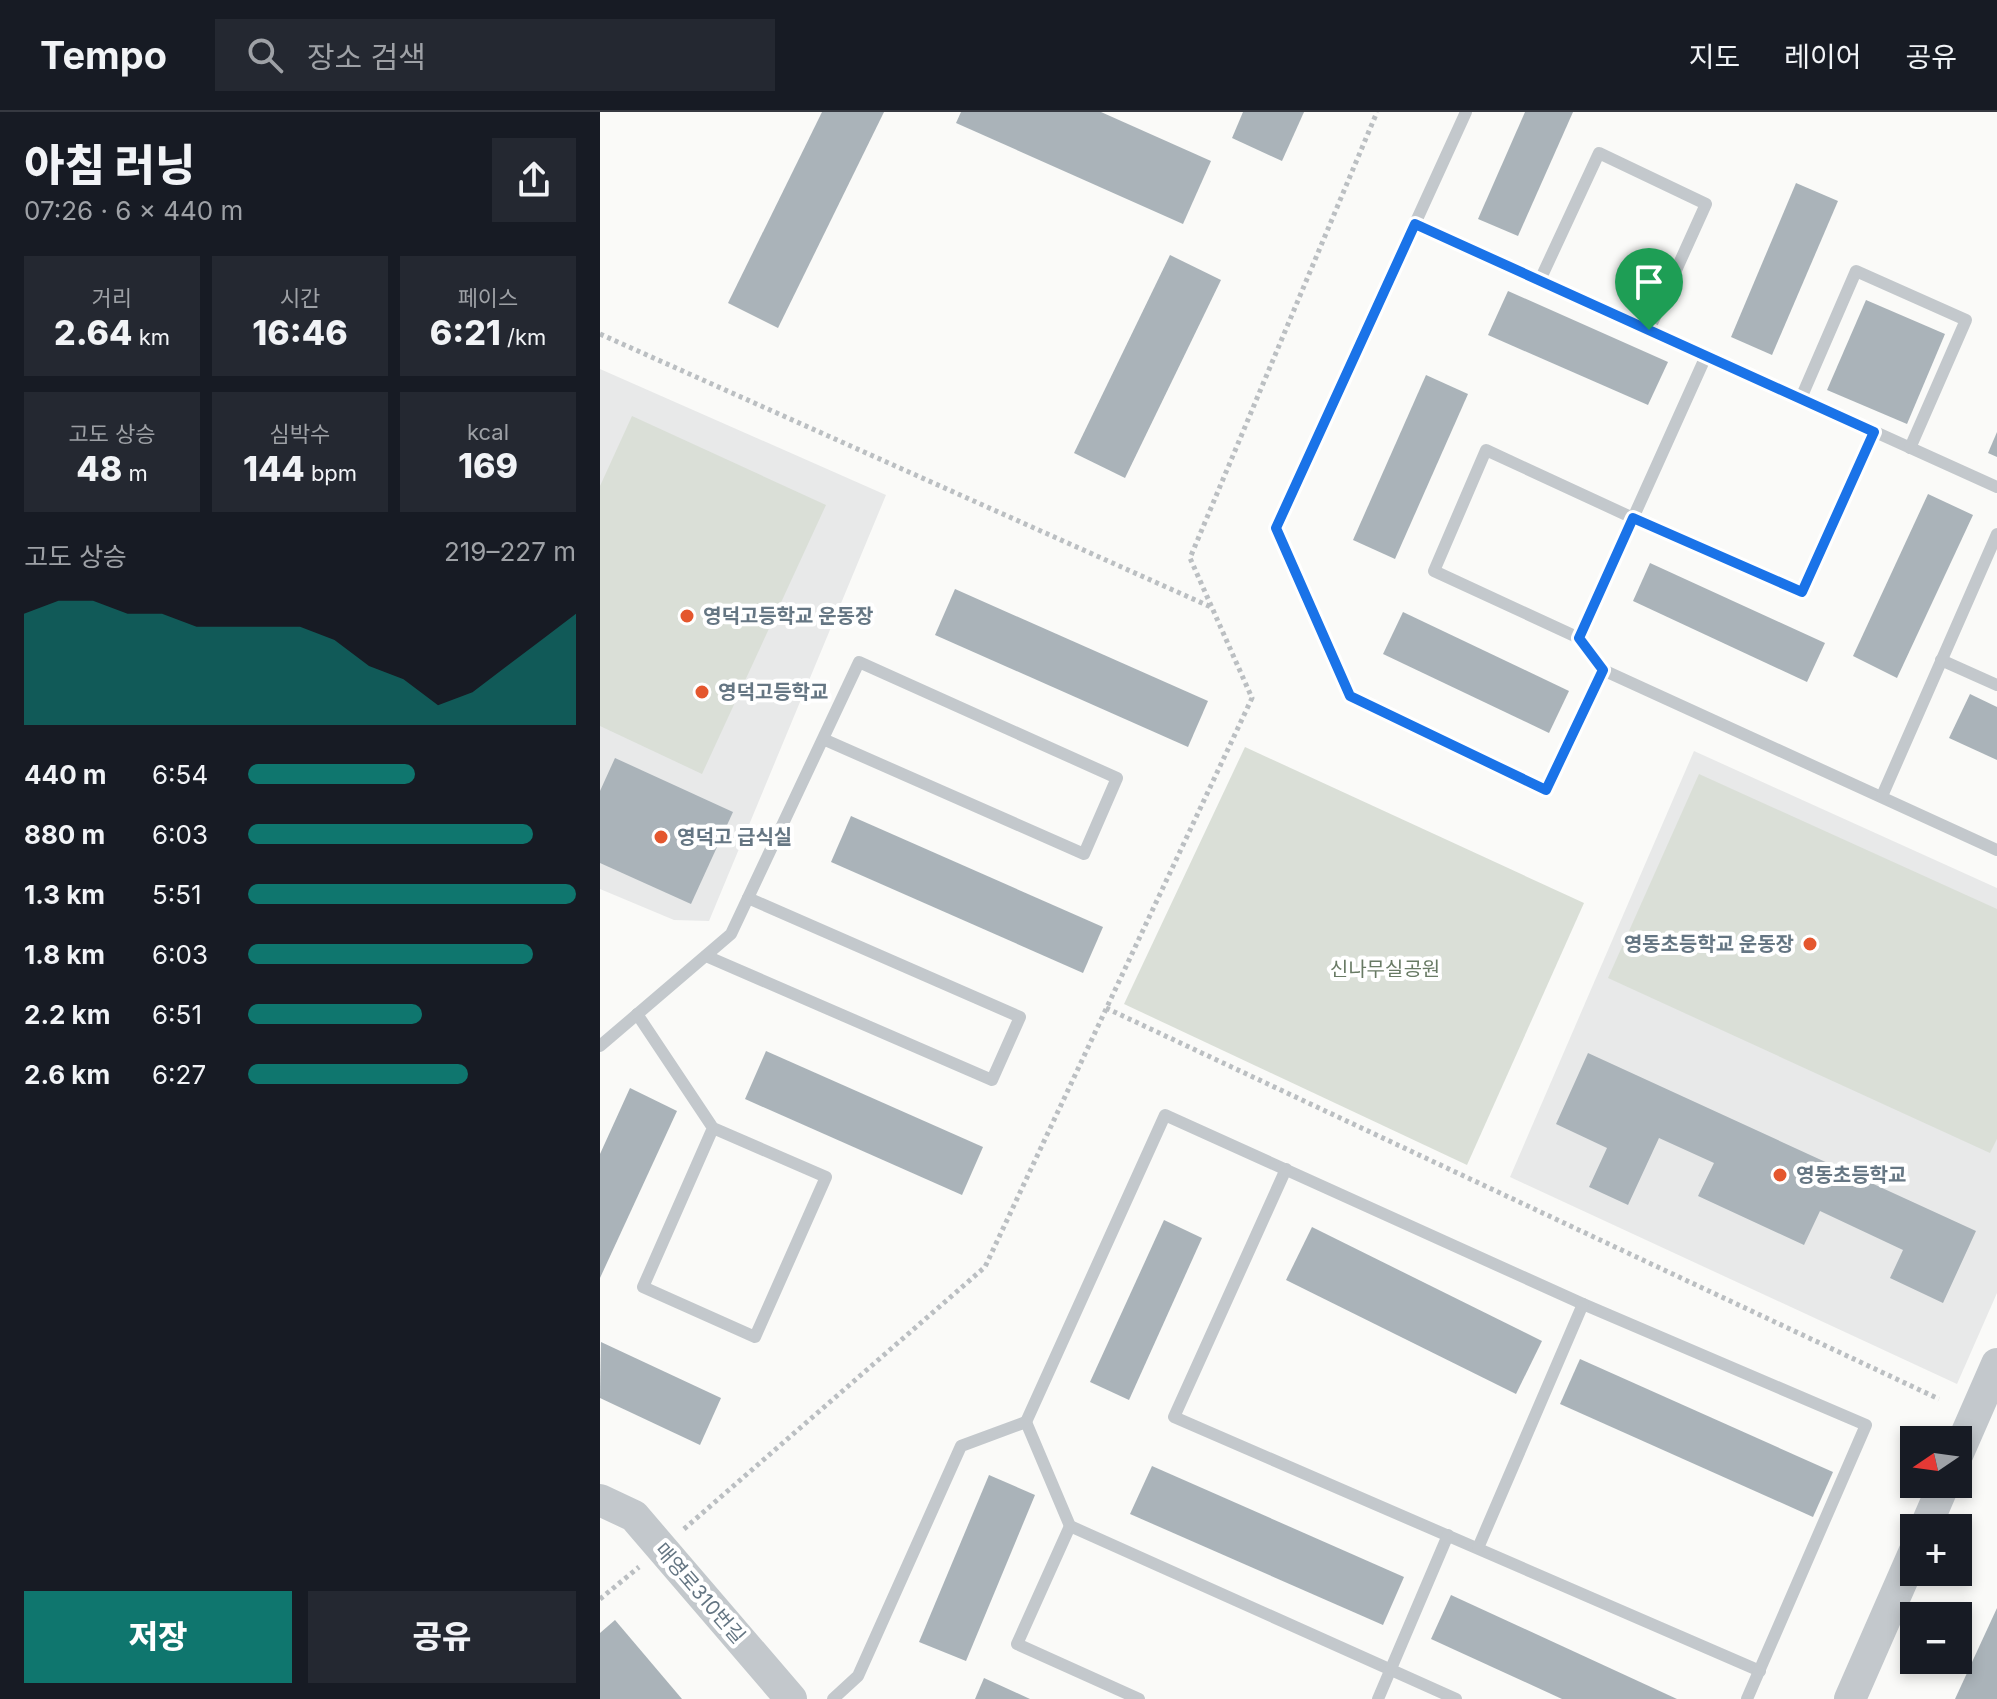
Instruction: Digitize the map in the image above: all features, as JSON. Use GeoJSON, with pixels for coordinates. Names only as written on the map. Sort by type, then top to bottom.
{"type":"FeatureCollection","features":[{"type":"Feature","properties":{"kind":"street"},"geometry":{"type":"LineString","coordinates":[[1970,1426],[1997,1364]]}},
{"type":"Feature","properties":{"kind":"street","name":"매영로310번길"},"geometry":{"type":"LineString","coordinates":[[600,1500],[634,1516],[791,1699]]}},
{"type":"Feature","properties":{"kind":"street"},"geometry":{"type":"LineString","coordinates":[[1850,1699],[1900,1585]]}},
{"type":"Feature","properties":{"kind":"lane"},"geometry":{"type":"LineString","coordinates":[[1466,112],[1276,528],[1350,696],[1546,790],[1603,670]]}},
{"type":"Feature","properties":{"kind":"lane"},"geometry":{"type":"LineString","coordinates":[[1540,280],[1599,153],[1706,204],[1649,330]]}},
{"type":"Feature","properties":{"kind":"lane"},"geometry":{"type":"LineString","coordinates":[[1415,224],[1997,487]]}},
{"type":"Feature","properties":{"kind":"lane"},"geometry":{"type":"LineString","coordinates":[[1801,398],[1856,271],[1966,320],[1910,448]]}},
{"type":"Feature","properties":{"kind":"lane"},"geometry":{"type":"LineString","coordinates":[[1579,638],[1706,356]]}},
{"type":"Feature","properties":{"kind":"lane"},"geometry":{"type":"LineString","coordinates":[[1874,432],[1802,592],[1486,450],[1434,571],[1579,638],[1603,670],[1997,850]]}},
{"type":"Feature","properties":{"kind":"lane"},"geometry":{"type":"LineString","coordinates":[[1882,796],[1997,534]]}},
{"type":"Feature","properties":{"kind":"lane"},"geometry":{"type":"LineString","coordinates":[[1941,660],[1997,685]]}},
{"type":"Feature","properties":{"kind":"lane"},"geometry":{"type":"LineString","coordinates":[[600,1046],[731,934],[859,662],[1117,778],[1084,854],[823,739]]}},
{"type":"Feature","properties":{"kind":"lane"},"geometry":{"type":"LineString","coordinates":[[706,956],[992,1080],[1020,1017],[748,898]]}},
{"type":"Feature","properties":{"kind":"lane"},"geometry":{"type":"LineString","coordinates":[[637,1014],[713,1128],[826,1177],[755,1337],[643,1287],[713,1128]]}},
{"type":"Feature","properties":{"kind":"lane"},"geometry":{"type":"LineString","coordinates":[[833,1699],[858,1676],[961,1446],[1026,1422],[1165,1115],[1583,1304],[1866,1425],[1747,1699]]}},
{"type":"Feature","properties":{"kind":"lane"},"geometry":{"type":"LineString","coordinates":[[1286,1169],[1174,1417],[1760,1671]]}},
{"type":"Feature","properties":{"kind":"lane"},"geometry":{"type":"LineString","coordinates":[[1478,1548],[1583,1304]]}},
{"type":"Feature","properties":{"kind":"lane"},"geometry":{"type":"LineString","coordinates":[[1026,1422],[1070,1526],[1456,1699]]}},
{"type":"Feature","properties":{"kind":"lane"},"geometry":{"type":"LineString","coordinates":[[1070,1526],[1017,1644],[1139,1699]]}},
{"type":"Feature","properties":{"kind":"lane"},"geometry":{"type":"LineString","coordinates":[[1378,1699],[1448,1535]]}},
{"type":"Feature","properties":{"kind":"path"},"geometry":{"type":"LineString","coordinates":[[600,1599],[985,1267],[1252,698],[1190,558],[1377,112]]}},
{"type":"Feature","properties":{"kind":"path"},"geometry":{"type":"LineString","coordinates":[[600,334],[1212,608]]}},
{"type":"Feature","properties":{"kind":"path"},"geometry":{"type":"LineString","coordinates":[[1106,1008],[1939,1399]]}},
{"type":"Feature","properties":{"kind":"shaded area","name":"영덕고등학교"},"geometry":{"type":"Polygon","coordinates":[[[600,369],[886,495],[709,921],[674,920],[600,889],[600,369]]]}},
{"type":"Feature","properties":{"kind":"shaded area"},"geometry":{"type":"Polygon","coordinates":[[[1694,751],[1997,888],[1997,1293],[1957,1384],[1510,1177],[1694,751]]]}},
{"type":"Feature","properties":{"kind":"green space","name":"영덕고등학교 운동장"},"geometry":{"type":"Polygon","coordinates":[[[632,416],[826,505],[702,774],[600,726],[600,486],[632,416]]]}},
{"type":"Feature","properties":{"kind":"green space","name":"신나무실공원"},"geometry":{"type":"Polygon","coordinates":[[[1245,747],[1584,903],[1467,1165],[1124,1004],[1245,747]]]}},
{"type":"Feature","properties":{"kind":"green space","name":"영동초등학교 운동장"},"geometry":{"type":"Polygon","coordinates":[[[1699,774],[1997,909],[1997,1139],[1990,1153],[1608,978],[1699,774]]]}},
{"type":"Feature","properties":{"kind":"building"},"geometry":{"type":"Polygon","coordinates":[[[822,112],[884,112],[778,328],[728,303],[822,112]]]}},
{"type":"Feature","properties":{"kind":"building"},"geometry":{"type":"Polygon","coordinates":[[[961,112],[1101,112],[1211,161],[1183,224],[956,123],[961,112]]]}},
{"type":"Feature","properties":{"kind":"building"},"geometry":{"type":"Polygon","coordinates":[[[1243,112],[1304,112],[1282,161],[1232,138],[1243,112]]]}},
{"type":"Feature","properties":{"kind":"building"},"geometry":{"type":"Polygon","coordinates":[[[1525,112],[1573,112],[1518,236],[1478,219],[1525,112]]]}},
{"type":"Feature","properties":{"kind":"building"},"geometry":{"type":"Polygon","coordinates":[[[1796,183],[1838,201],[1772,355],[1731,337],[1796,183]]]}},
{"type":"Feature","properties":{"kind":"building"},"geometry":{"type":"Polygon","coordinates":[[[1170,255],[1221,280],[1125,478],[1074,453],[1170,255]]]}},
{"type":"Feature","properties":{"kind":"building"},"geometry":{"type":"Polygon","coordinates":[[[1508,291],[1668,362],[1648,405],[1488,335],[1508,291]]]}},
{"type":"Feature","properties":{"kind":"building"},"geometry":{"type":"Polygon","coordinates":[[[1866,300],[1945,334],[1907,424],[1827,390],[1866,300]]]}},
{"type":"Feature","properties":{"kind":"building"},"geometry":{"type":"Polygon","coordinates":[[[1426,375],[1468,394],[1395,559],[1353,540],[1426,375]]]}},
{"type":"Feature","properties":{"kind":"building"},"geometry":{"type":"Polygon","coordinates":[[[1997,432],[1997,457],[1988,453],[1997,432]]]}},
{"type":"Feature","properties":{"kind":"building"},"geometry":{"type":"Polygon","coordinates":[[[1928,494],[1973,515],[1897,678],[1853,656],[1928,494]]]}},
{"type":"Feature","properties":{"kind":"building"},"geometry":{"type":"Polygon","coordinates":[[[1650,563],[1825,643],[1807,682],[1633,601],[1650,563]]]}},
{"type":"Feature","properties":{"kind":"building"},"geometry":{"type":"Polygon","coordinates":[[[955,589],[1208,701],[1188,747],[935,635],[955,589]]]}},
{"type":"Feature","properties":{"kind":"building"},"geometry":{"type":"Polygon","coordinates":[[[1403,612],[1569,691],[1549,733],[1383,654],[1403,612]]]}},
{"type":"Feature","properties":{"kind":"building"},"geometry":{"type":"Polygon","coordinates":[[[1970,694],[1997,707],[1997,760],[1949,738],[1970,694]]]}},
{"type":"Feature","properties":{"kind":"building","name":"영덕고 급식실"},"geometry":{"type":"Polygon","coordinates":[[[615,758],[733,812],[691,904],[600,863],[600,791],[615,758]]]}},
{"type":"Feature","properties":{"kind":"building"},"geometry":{"type":"Polygon","coordinates":[[[851,816],[1103,927],[1083,973],[831,862],[851,816]]]}},
{"type":"Feature","properties":{"kind":"building"},"geometry":{"type":"Polygon","coordinates":[[[766,1051],[983,1147],[962,1195],[745,1099],[766,1051]]]}},
{"type":"Feature","properties":{"kind":"building","name":"영동초등학교"},"geometry":{"type":"Polygon","coordinates":[[[1588,1053],[1976,1231],[1943,1303],[1890,1278],[1903,1250],[1820,1211],[1804,1245],[1698,1196],[1714,1163],[1659,1138],[1628,1205],[1589,1187],[1607,1148],[1556,1124],[1588,1053]]]}},
{"type":"Feature","properties":{"kind":"building"},"geometry":{"type":"Polygon","coordinates":[[[630,1088],[677,1111],[600,1278],[600,1154],[630,1088]]]}},
{"type":"Feature","properties":{"kind":"building"},"geometry":{"type":"Polygon","coordinates":[[[1164,1220],[1202,1238],[1129,1400],[1090,1382],[1164,1220]]]}},
{"type":"Feature","properties":{"kind":"building"},"geometry":{"type":"Polygon","coordinates":[[[1312,1227],[1542,1341],[1516,1394],[1286,1280],[1312,1227]]]}},
{"type":"Feature","properties":{"kind":"building"},"geometry":{"type":"Polygon","coordinates":[[[601,1342],[721,1398],[700,1445],[600,1398],[601,1342]]]}},
{"type":"Feature","properties":{"kind":"building"},"geometry":{"type":"Polygon","coordinates":[[[1580,1359],[1833,1472],[1813,1517],[1560,1404],[1580,1359]]]}},
{"type":"Feature","properties":{"kind":"building"},"geometry":{"type":"Polygon","coordinates":[[[1152,1466],[1404,1577],[1383,1625],[1130,1514],[1152,1466]]]}},
{"type":"Feature","properties":{"kind":"building"},"geometry":{"type":"Polygon","coordinates":[[[989,1475],[1035,1495],[966,1661],[919,1642],[989,1475]]]}},
{"type":"Feature","properties":{"kind":"building"},"geometry":{"type":"Polygon","coordinates":[[[1451,1595],[1677,1699],[1562,1699],[1431,1639],[1451,1595]]]}},
{"type":"Feature","properties":{"kind":"building"},"geometry":{"type":"Polygon","coordinates":[[[1997,1608],[1997,1699],[1955,1699],[1967,1674],[1972,1674],[1972,1662],[1997,1608]]]}},
{"type":"Feature","properties":{"kind":"building"},"geometry":{"type":"Polygon","coordinates":[[[615,1620],[682,1699],[600,1699],[600,1633],[615,1620]]]}},
{"type":"Feature","properties":{"kind":"building"},"geometry":{"type":"Polygon","coordinates":[[[984,1678],[1030,1699],[975,1699],[984,1678]]]}},
{"type":"Feature","properties":{"kind":"place","name":"영덕고등학교 운동장"},"geometry":{"type":"Point","coordinates":[687,616]}},
{"type":"Feature","properties":{"kind":"place","name":"영덕고등학교"},"geometry":{"type":"Point","coordinates":[702,692]}},
{"type":"Feature","properties":{"kind":"place","name":"영덕고 급식실"},"geometry":{"type":"Point","coordinates":[661,837]}},
{"type":"Feature","properties":{"kind":"place","name":"영동초등학교 운동장"},"geometry":{"type":"Point","coordinates":[1810,944]}},
{"type":"Feature","properties":{"kind":"place","name":"영동초등학교"},"geometry":{"type":"Point","coordinates":[1780,1175]}},
{"type":"Feature","properties":{"kind":"route"},"geometry":{"type":"LineString","coordinates":[[1415,224],[1649,330],[1874,432],[1802,592],[1633,518],[1579,638],[1603,670],[1546,790],[1350,696],[1276,528],[1415,224]]}}]}
